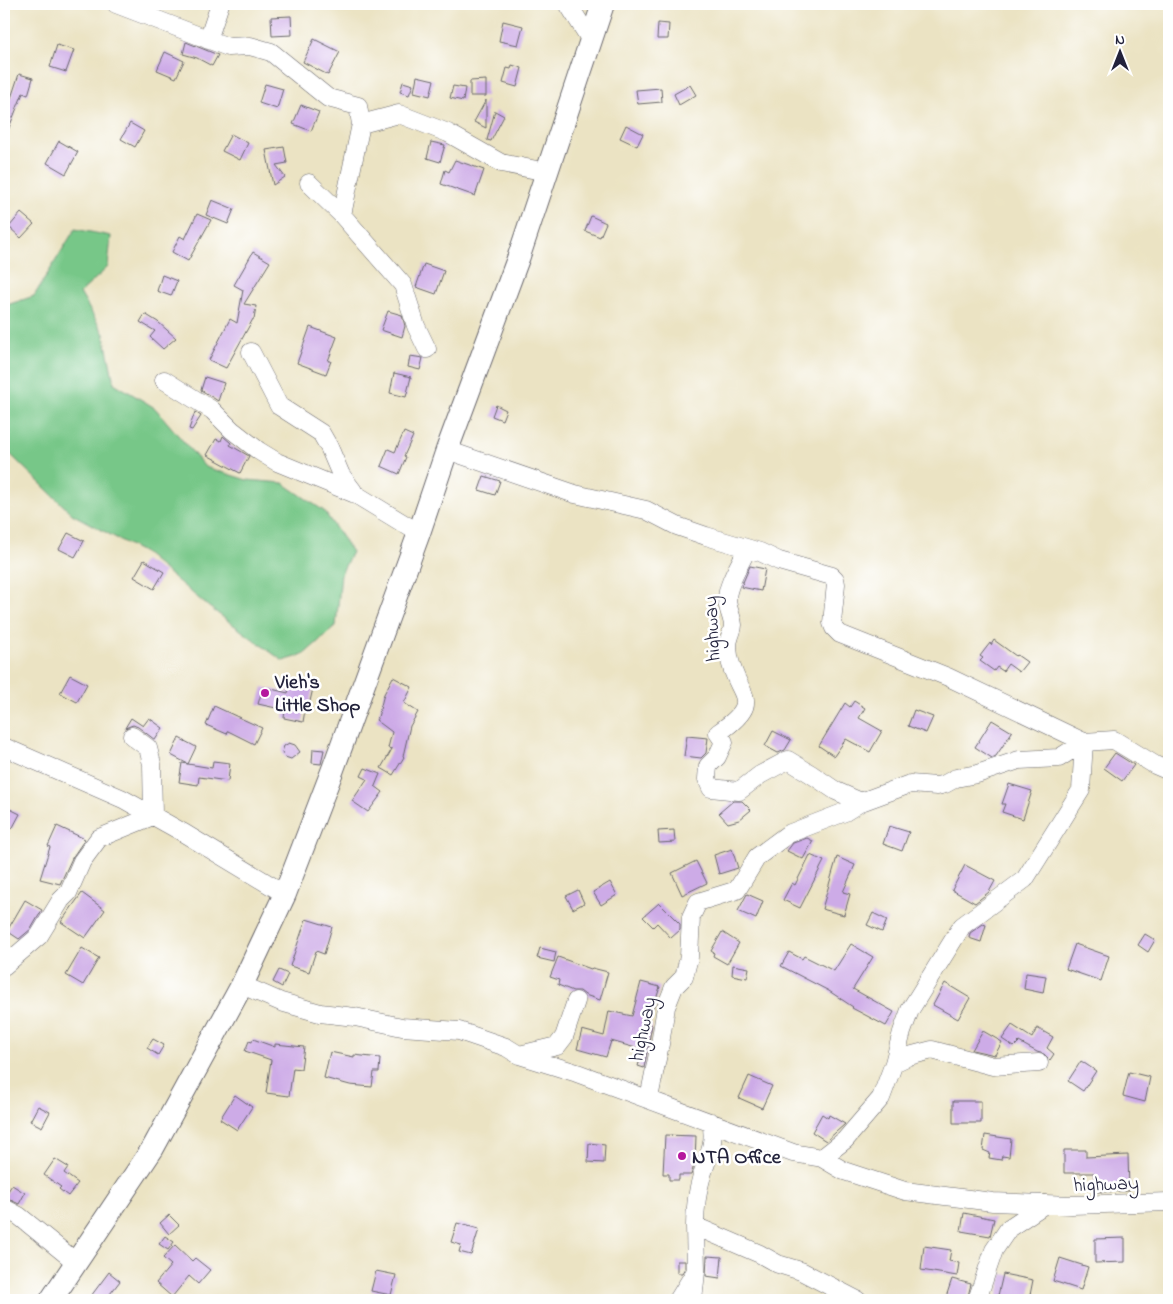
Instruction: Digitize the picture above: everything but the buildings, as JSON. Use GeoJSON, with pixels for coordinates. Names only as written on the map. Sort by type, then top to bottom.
{"type":"FeatureCollection","features":[{"type":"Feature","properties":{"kind":"main road"},"geometry":{"type":"LineString","coordinates":[[51,1300],[153,1148],[242,985],[285,894],[333,769],[419,533],[447,450],[519,256],[603,4]]}},
{"type":"Feature","properties":{"kind":"street"},"geometry":{"type":"LineString","coordinates":[[116,4],[228,47],[250,46],[271,52],[328,98],[358,106],[361,124],[342,215]]}},
{"type":"Feature","properties":{"kind":"street"},"geometry":{"type":"LineString","coordinates":[[208,40],[220,4]]}},
{"type":"Feature","properties":{"kind":"street"},"geometry":{"type":"LineString","coordinates":[[568,4],[590,39]]}},
{"type":"Feature","properties":{"kind":"street"},"geometry":{"type":"LineString","coordinates":[[361,124],[399,114],[448,133],[501,163],[548,172]]}},
{"type":"Feature","properties":{"kind":"street"},"geometry":{"type":"LineString","coordinates":[[309,183],[342,215],[403,285],[416,326],[427,349]]}},
{"type":"Feature","properties":{"kind":"street"},"geometry":{"type":"LineString","coordinates":[[251,352],[279,406],[321,433],[341,475],[355,494]]}},
{"type":"Feature","properties":{"kind":"street"},"geometry":{"type":"LineString","coordinates":[[164,380],[212,410],[232,430],[278,462],[355,494],[419,533]]}},
{"type":"Feature","properties":{"kind":"street"},"geometry":{"type":"LineString","coordinates":[[447,450],[575,494],[646,510],[677,526],[760,552],[779,561],[832,576],[836,584],[832,623],[840,634],[948,677],[1084,742],[1081,790],[1025,879],[962,926],[910,1010],[881,1098],[845,1140],[822,1158]]}},
{"type":"Feature","properties":{"kind":"street","name":"highway"},"geometry":{"type":"LineString","coordinates":[[747,549],[729,588],[727,598],[733,627],[729,637],[729,655],[739,683],[746,694],[744,709],[733,723],[718,734],[724,742],[717,757],[708,766],[708,779],[711,788],[739,791],[760,775],[788,760],[836,791],[861,802]]}},
{"type":"Feature","properties":{"kind":"street"},"geometry":{"type":"LineString","coordinates":[[132,736],[148,748],[152,764],[153,816]]}},
{"type":"Feature","properties":{"kind":"street","name":"highway"},"geometry":{"type":"LineString","coordinates":[[649,1098],[666,1007],[674,987],[684,977],[689,957],[691,917],[698,902],[737,890],[757,857],[788,834],[845,812],[861,802],[910,784],[937,786],[956,778],[977,774],[1019,760],[1059,758],[1084,742],[1114,740],[1156,766],[1169,771]]}},
{"type":"Feature","properties":{"kind":"street"},"geometry":{"type":"LineString","coordinates":[[4,747],[123,799],[285,894]]}},
{"type":"Feature","properties":{"kind":"street"},"geometry":{"type":"LineString","coordinates":[[4,966],[39,936],[61,900],[68,893],[82,861],[99,838],[153,816]]}},
{"type":"Feature","properties":{"kind":"street","name":"highway"},"geometry":{"type":"LineString","coordinates":[[242,985],[280,1002],[320,1014],[355,1017],[402,1027],[458,1031],[506,1047],[519,1055],[649,1098],[793,1153],[822,1158],[844,1171],[906,1191],[993,1202],[1072,1205],[1169,1202]]}},
{"type":"Feature","properties":{"kind":"street"},"geometry":{"type":"LineString","coordinates":[[519,1055],[557,1046],[564,1036],[576,1001]]}},
{"type":"Feature","properties":{"kind":"street"},"geometry":{"type":"LineString","coordinates":[[894,1063],[909,1056],[932,1050],[993,1066],[1039,1063]]}},
{"type":"Feature","properties":{"kind":"street"},"geometry":{"type":"LineString","coordinates":[[692,1300],[696,1272],[695,1206],[714,1134],[711,1122]]}},
{"type":"Feature","properties":{"kind":"street","name":"highway"},"geometry":{"type":"LineString","coordinates":[[979,1300],[978,1297],[994,1250],[1009,1228],[1045,1204]]}},
{"type":"Feature","properties":{"kind":"street"},"geometry":{"type":"LineString","coordinates":[[4,1208],[19,1216],[77,1263]]}},
{"type":"Feature","properties":{"kind":"street"},"geometry":{"type":"LineString","coordinates":[[695,1226],[752,1250],[778,1264],[801,1271],[855,1299]]}},
{"type":"Feature","properties":{"kind":"street"},"geometry":{"type":"LineString","coordinates":[[678,1300],[696,1272]]}},
{"type":"Feature","properties":{"kind":"green space"},"geometry":{"type":"Polygon","coordinates":[[[75,229],[111,236],[108,267],[80,293],[104,334],[114,383],[155,408],[205,467],[247,480],[283,483],[324,511],[352,552],[341,574],[336,626],[303,655],[283,661],[209,607],[144,553],[72,514],[8,452],[4,445],[4,306],[34,296],[75,229]]]}},
{"type":"Feature","properties":{"kind":"place","name":"Vieh's Little Shop"},"geometry":{"type":"Point","coordinates":[265,693]}},
{"type":"Feature","properties":{"kind":"place","name":"NTA Office"},"geometry":{"type":"Point","coordinates":[682,1156]}}]}
